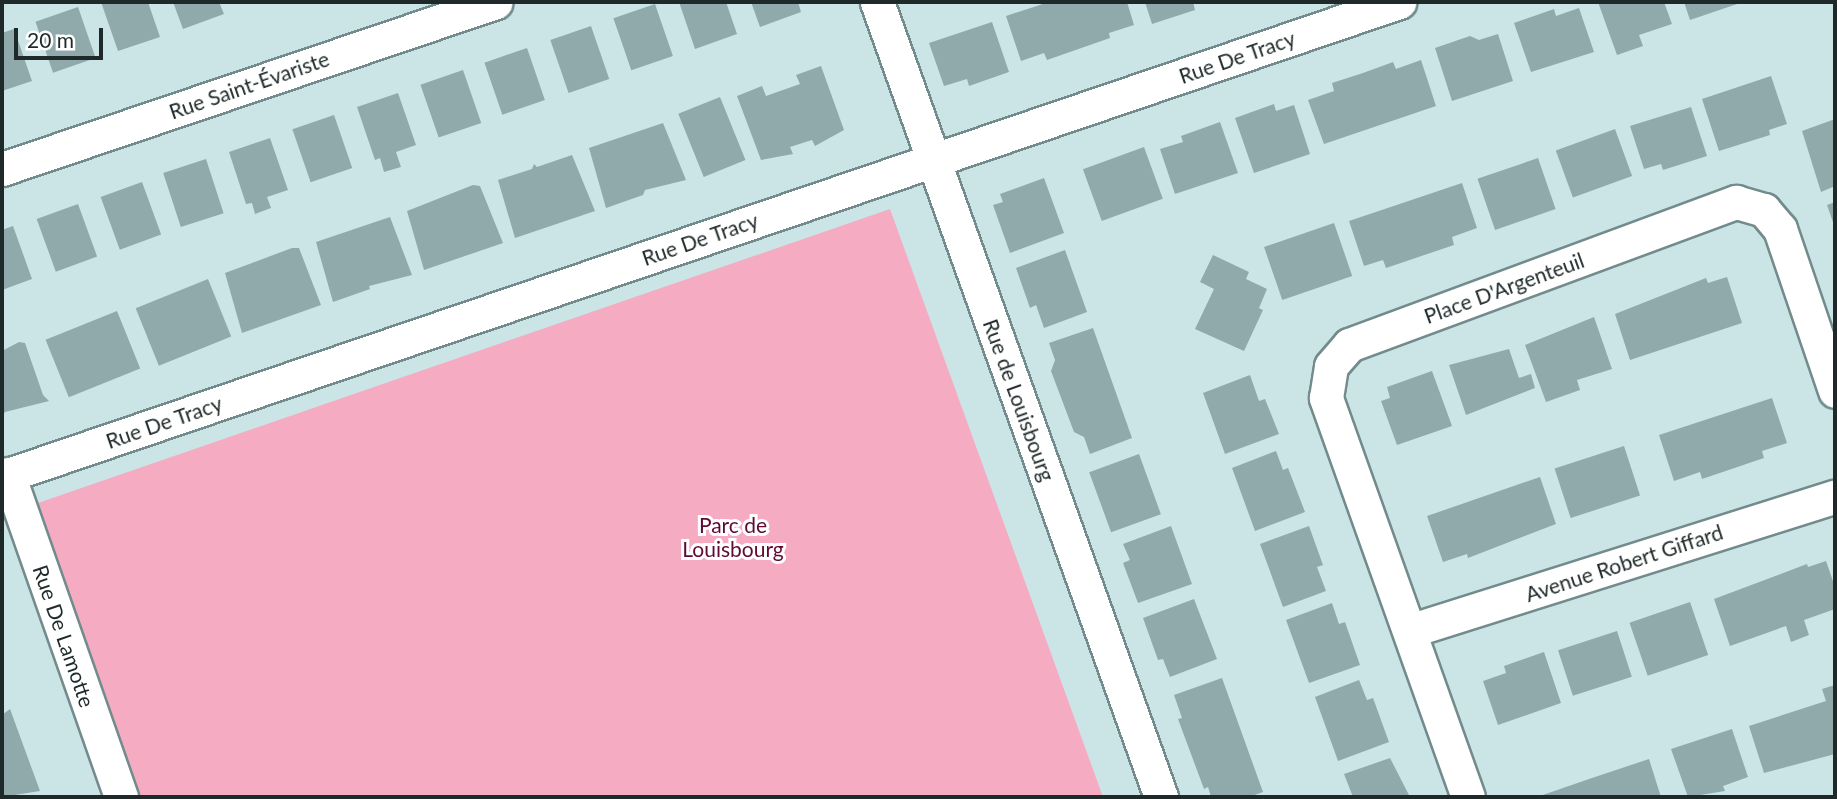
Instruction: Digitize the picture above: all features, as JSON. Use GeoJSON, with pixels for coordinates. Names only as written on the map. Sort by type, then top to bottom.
{"type":"FeatureCollection","features":[{"type":"Feature","properties":{"kind":"street","name":"Rue Saint-Évariste"},"geometry":{"type":"LineString","coordinates":[[2,169],[496,2]]}},
{"type":"Feature","properties":{"kind":"street","name":"Rue de Louisbourg"},"geometry":{"type":"LineString","coordinates":[[877,2],[1161,797]]}},
{"type":"Feature","properties":{"kind":"street","name":"Rue De Tracy"},"geometry":{"type":"LineString","coordinates":[[5,476],[1399,2]]}},
{"type":"Feature","properties":{"kind":"street","name":"Place D'Argenteuil"},"geometry":{"type":"LineString","coordinates":[[1468,797],[1412,630],[1326,398],[1331,366],[1349,345],[1736,202],[1765,210],[1780,229],[1835,391]]}},
{"type":"Feature","properties":{"kind":"street","name":"Rue De Lamotte"},"geometry":{"type":"LineString","coordinates":[[5,476],[121,797]]}},
{"type":"Feature","properties":{"kind":"street","name":"Avenue Robert Giffard"},"geometry":{"type":"LineString","coordinates":[[1412,630],[1835,496]]}},
{"type":"Feature","properties":{"kind":"green space","name":"Parc de Louisbourg"},"geometry":{"type":"Polygon","coordinates":[[[890,209],[1103,797],[140,797],[35,504],[890,209]]]}},
{"type":"Feature","properties":{"kind":"building"},"geometry":{"type":"Polygon","coordinates":[[[101,2],[148,2],[160,37],[118,51],[101,2]]]}},
{"type":"Feature","properties":{"kind":"building"},"geometry":{"type":"Polygon","coordinates":[[[173,2],[219,2],[224,14],[183,29],[173,2]]]}},
{"type":"Feature","properties":{"kind":"building"},"geometry":{"type":"Polygon","coordinates":[[[679,2],[726,2],[737,34],[695,49],[679,2]]]}},
{"type":"Feature","properties":{"kind":"building"},"geometry":{"type":"Polygon","coordinates":[[[751,2],[798,2],[801,12],[760,27],[751,2]]]}},
{"type":"Feature","properties":{"kind":"building"},"geometry":{"type":"Polygon","coordinates":[[[1049,2],[1127,2],[1134,25],[1109,33],[1110,38],[1047,60],[1044,53],[1021,61],[1006,16],[1049,2]]]}},
{"type":"Feature","properties":{"kind":"building"},"geometry":{"type":"Polygon","coordinates":[[[1145,2],[1193,2],[1195,10],[1152,24],[1145,2]]]}},
{"type":"Feature","properties":{"kind":"building"},"geometry":{"type":"Polygon","coordinates":[[[1598,2],[1664,2],[1672,24],[1639,35],[1643,46],[1617,55],[1598,2]]]}},
{"type":"Feature","properties":{"kind":"building"},"geometry":{"type":"Polygon","coordinates":[[[1684,2],[1743,2],[1690,20],[1684,2]]]}},
{"type":"Feature","properties":{"kind":"building"},"geometry":{"type":"Polygon","coordinates":[[[655,4],[673,56],[631,70],[613,18],[655,4]]]}},
{"type":"Feature","properties":{"kind":"building"},"geometry":{"type":"Polygon","coordinates":[[[78,7],[96,58],[53,73],[35,22],[78,7]]]}},
{"type":"Feature","properties":{"kind":"building"},"geometry":{"type":"Polygon","coordinates":[[[1579,8],[1594,52],[1531,72],[1514,23],[1554,9],[1556,16],[1579,8]]]}},
{"type":"Feature","properties":{"kind":"building"},"geometry":{"type":"Polygon","coordinates":[[[992,22],[1009,72],[969,86],[967,79],[944,86],[929,43],[992,22]]]}},
{"type":"Feature","properties":{"kind":"building"},"geometry":{"type":"Polygon","coordinates":[[[591,26],[609,79],[569,93],[550,40],[591,26]]]}},
{"type":"Feature","properties":{"kind":"building"},"geometry":{"type":"Polygon","coordinates":[[[14,29],[32,81],[2,91],[2,33],[14,29]]]}},
{"type":"Feature","properties":{"kind":"building"},"geometry":{"type":"Polygon","coordinates":[[[1498,34],[1513,81],[1452,101],[1435,48],[1470,36],[1479,40],[1498,34]]]}},
{"type":"Feature","properties":{"kind":"building"},"geometry":{"type":"Polygon","coordinates":[[[527,48],[545,100],[502,115],[484,63],[527,48]]]}},
{"type":"Feature","properties":{"kind":"building"},"geometry":{"type":"Polygon","coordinates":[[[1421,60],[1436,106],[1324,144],[1308,100],[1334,91],[1332,83],[1393,62],[1396,69],[1421,60]]]}},
{"type":"Feature","properties":{"kind":"building"},"geometry":{"type":"Polygon","coordinates":[[[821,66],[844,130],[815,146],[812,140],[790,147],[793,154],[761,160],[737,96],[762,86],[766,96],[800,84],[796,75],[821,66]]]}},
{"type":"Feature","properties":{"kind":"building"},"geometry":{"type":"Polygon","coordinates":[[[463,70],[481,123],[439,138],[420,85],[463,70]]]}},
{"type":"Feature","properties":{"kind":"building"},"geometry":{"type":"Polygon","coordinates":[[[1771,76],[1787,124],[1769,130],[1770,135],[1719,151],[1702,99],[1771,76]]]}},
{"type":"Feature","properties":{"kind":"building"},"geometry":{"type":"Polygon","coordinates":[[[398,93],[416,145],[396,152],[401,167],[384,172],[380,158],[375,160],[357,107],[398,93]]]}},
{"type":"Feature","properties":{"kind":"building"},"geometry":{"type":"Polygon","coordinates":[[[720,97],[745,160],[704,177],[678,114],[720,97]]]}},
{"type":"Feature","properties":{"kind":"building"},"geometry":{"type":"Polygon","coordinates":[[[1274,104],[1276,111],[1294,105],[1310,154],[1254,173],[1235,118],[1274,104]]]}},
{"type":"Feature","properties":{"kind":"building"},"geometry":{"type":"Polygon","coordinates":[[[1691,107],[1707,156],[1663,170],[1661,164],[1644,169],[1630,126],[1691,107]]]}},
{"type":"Feature","properties":{"kind":"building"},"geometry":{"type":"Polygon","coordinates":[[[334,115],[352,168],[311,182],[292,129],[334,115]]]}},
{"type":"Feature","properties":{"kind":"building"},"geometry":{"type":"Polygon","coordinates":[[[1835,119],[1835,186],[1821,192],[1802,131],[1835,119]]]}},
{"type":"Feature","properties":{"kind":"building"},"geometry":{"type":"Polygon","coordinates":[[[1220,122],[1238,173],[1175,194],[1160,149],[1183,142],[1181,136],[1220,122]]]}},
{"type":"Feature","properties":{"kind":"building"},"geometry":{"type":"Polygon","coordinates":[[[663,123],[686,180],[645,190],[643,195],[606,208],[589,148],[663,123]]]}},
{"type":"Feature","properties":{"kind":"building"},"geometry":{"type":"Polygon","coordinates":[[[1615,129],[1632,176],[1573,198],[1556,151],[1615,129]]]}},
{"type":"Feature","properties":{"kind":"building"},"geometry":{"type":"Polygon","coordinates":[[[270,138],[288,190],[267,197],[271,208],[255,214],[252,203],[246,204],[229,152],[270,138]]]}},
{"type":"Feature","properties":{"kind":"building"},"geometry":{"type":"Polygon","coordinates":[[[1144,147],[1163,199],[1102,221],[1083,169],[1144,147]]]}},
{"type":"Feature","properties":{"kind":"building"},"geometry":{"type":"Polygon","coordinates":[[[572,155],[595,211],[515,238],[498,180],[532,169],[534,164],[537,167],[572,155]]]}},
{"type":"Feature","properties":{"kind":"building"},"geometry":{"type":"Polygon","coordinates":[[[1538,158],[1556,209],[1495,230],[1477,179],[1538,158]]]}},
{"type":"Feature","properties":{"kind":"building"},"geometry":{"type":"Polygon","coordinates":[[[206,159],[224,213],[181,227],[163,173],[206,159]]]}},
{"type":"Feature","properties":{"kind":"building"},"geometry":{"type":"Polygon","coordinates":[[[1044,178],[1064,233],[1010,253],[993,205],[1003,202],[1000,194],[1044,178]]]}},
{"type":"Feature","properties":{"kind":"building"},"geometry":{"type":"Polygon","coordinates":[[[142,182],[161,235],[120,250],[101,197],[142,182]]]}},
{"type":"Feature","properties":{"kind":"building"},"geometry":{"type":"Polygon","coordinates":[[[1462,183],[1477,228],[1452,237],[1454,245],[1386,268],[1383,260],[1364,266],[1349,221],[1462,183]]]}},
{"type":"Feature","properties":{"kind":"building"},"geometry":{"type":"Polygon","coordinates":[[[473,185],[480,186],[503,243],[424,270],[407,211],[473,185]]]}},
{"type":"Feature","properties":{"kind":"building"},"geometry":{"type":"Polygon","coordinates":[[[1835,202],[1835,228],[1827,205],[1835,202]]]}},
{"type":"Feature","properties":{"kind":"building"},"geometry":{"type":"Polygon","coordinates":[[[78,204],[97,257],[56,272],[37,219],[78,204]]]}},
{"type":"Feature","properties":{"kind":"building"},"geometry":{"type":"Polygon","coordinates":[[[390,217],[412,275],[369,286],[370,289],[333,302],[316,242],[390,217]]]}},
{"type":"Feature","properties":{"kind":"building"},"geometry":{"type":"Polygon","coordinates":[[[1334,223],[1352,276],[1282,300],[1264,247],[1334,223]]]}},
{"type":"Feature","properties":{"kind":"building"},"geometry":{"type":"Polygon","coordinates":[[[13,226],[32,279],[2,290],[2,230],[13,226]]]}},
{"type":"Feature","properties":{"kind":"building"},"geometry":{"type":"Polygon","coordinates":[[[292,248],[299,248],[321,305],[242,333],[225,273],[292,248]]]}},
{"type":"Feature","properties":{"kind":"building"},"geometry":{"type":"Polygon","coordinates":[[[1065,250],[1087,312],[1044,328],[1036,305],[1030,308],[1016,268],[1065,250]]]}},
{"type":"Feature","properties":{"kind":"building"},"geometry":{"type":"Polygon","coordinates":[[[1213,255],[1249,272],[1246,279],[1267,289],[1259,308],[1263,310],[1244,351],[1195,329],[1214,289],[1200,282],[1213,255]]]}},
{"type":"Feature","properties":{"kind":"building"},"geometry":{"type":"Polygon","coordinates":[[[1727,277],[1742,323],[1630,360],[1615,314],[1706,278],[1708,283],[1727,277]]]}},
{"type":"Feature","properties":{"kind":"building"},"geometry":{"type":"Polygon","coordinates":[[[208,279],[231,336],[159,366],[136,308],[208,279]]]}},
{"type":"Feature","properties":{"kind":"building"},"geometry":{"type":"Polygon","coordinates":[[[117,311],[140,368],[69,397],[46,340],[117,311]]]}},
{"type":"Feature","properties":{"kind":"building"},"geometry":{"type":"Polygon","coordinates":[[[1594,317],[1612,369],[1577,380],[1580,390],[1546,402],[1525,345],[1594,317]]]}},
{"type":"Feature","properties":{"kind":"building"},"geometry":{"type":"Polygon","coordinates":[[[1093,328],[1132,438],[1090,454],[1084,437],[1074,432],[1051,371],[1055,360],[1049,343],[1093,328]]]}},
{"type":"Feature","properties":{"kind":"building"},"geometry":{"type":"Polygon","coordinates":[[[19,342],[25,343],[43,395],[49,401],[5,412],[2,417],[2,351],[19,342]]]}},
{"type":"Feature","properties":{"kind":"building"},"geometry":{"type":"Polygon","coordinates":[[[1509,349],[1519,378],[1531,374],[1535,388],[1466,415],[1449,365],[1509,349]]]}},
{"type":"Feature","properties":{"kind":"building"},"geometry":{"type":"Polygon","coordinates":[[[1432,371],[1452,426],[1397,445],[1381,401],[1390,398],[1387,387],[1432,371]]]}},
{"type":"Feature","properties":{"kind":"building"},"geometry":{"type":"Polygon","coordinates":[[[1250,375],[1259,401],[1265,399],[1279,434],[1225,454],[1203,393],[1250,375]]]}},
{"type":"Feature","properties":{"kind":"building"},"geometry":{"type":"Polygon","coordinates":[[[1772,398],[1787,443],[1762,451],[1764,458],[1702,479],[1700,472],[1674,481],[1659,435],[1772,398]]]}},
{"type":"Feature","properties":{"kind":"building"},"geometry":{"type":"Polygon","coordinates":[[[1624,446],[1640,495],[1571,518],[1555,469],[1624,446]]]}},
{"type":"Feature","properties":{"kind":"building"},"geometry":{"type":"Polygon","coordinates":[[[1276,451],[1283,470],[1288,468],[1305,512],[1255,531],[1232,468],[1276,451]]]}},
{"type":"Feature","properties":{"kind":"building"},"geometry":{"type":"Polygon","coordinates":[[[1139,454],[1161,514],[1111,532],[1089,472],[1139,454]]]}},
{"type":"Feature","properties":{"kind":"building"},"geometry":{"type":"Polygon","coordinates":[[[1540,477],[1556,524],[1468,558],[1467,554],[1443,562],[1427,516],[1540,477]]]}},
{"type":"Feature","properties":{"kind":"building"},"geometry":{"type":"Polygon","coordinates":[[[1171,526],[1192,584],[1138,603],[1123,563],[1130,560],[1123,544],[1171,526]]]}},
{"type":"Feature","properties":{"kind":"building"},"geometry":{"type":"Polygon","coordinates":[[[1309,526],[1323,565],[1317,567],[1326,591],[1283,607],[1260,544],[1309,526]]]}},
{"type":"Feature","properties":{"kind":"building"},"geometry":{"type":"Polygon","coordinates":[[[1826,561],[1835,587],[1835,609],[1804,620],[1809,635],[1791,642],[1786,626],[1730,646],[1714,599],[1807,564],[1808,567],[1826,561]]]}},
{"type":"Feature","properties":{"kind":"building"},"geometry":{"type":"Polygon","coordinates":[[[1194,599],[1217,659],[1170,677],[1163,659],[1158,660],[1143,618],[1194,599]]]}},
{"type":"Feature","properties":{"kind":"building"},"geometry":{"type":"Polygon","coordinates":[[[1690,602],[1708,655],[1648,676],[1629,623],[1690,602]]]}},
{"type":"Feature","properties":{"kind":"building"},"geometry":{"type":"Polygon","coordinates":[[[1332,603],[1339,624],[1345,622],[1360,665],[1309,683],[1286,620],[1332,603]]]}},
{"type":"Feature","properties":{"kind":"building"},"geometry":{"type":"Polygon","coordinates":[[[1617,631],[1632,677],[1573,696],[1558,650],[1617,631]]]}},
{"type":"Feature","properties":{"kind":"building"},"geometry":{"type":"Polygon","coordinates":[[[1544,652],[1561,703],[1498,725],[1483,681],[1506,673],[1504,666],[1544,652]]]}},
{"type":"Feature","properties":{"kind":"building"},"geometry":{"type":"Polygon","coordinates":[[[1222,678],[1263,792],[1249,797],[1211,797],[1208,787],[1204,789],[1178,719],[1182,718],[1174,695],[1222,678]]]}},
{"type":"Feature","properties":{"kind":"building"},"geometry":{"type":"Polygon","coordinates":[[[1359,680],[1367,700],[1373,698],[1389,742],[1338,761],[1315,697],[1359,680]]]}},
{"type":"Feature","properties":{"kind":"building"},"geometry":{"type":"Polygon","coordinates":[[[1835,685],[1835,754],[1764,773],[1749,726],[1826,701],[1822,689],[1835,685]]]}},
{"type":"Feature","properties":{"kind":"building"},"geometry":{"type":"Polygon","coordinates":[[[10,709],[40,791],[2,797],[2,715],[10,709]]]}},
{"type":"Feature","properties":{"kind":"building"},"geometry":{"type":"Polygon","coordinates":[[[1732,729],[1748,777],[1723,786],[1725,791],[1688,797],[1671,749],[1732,729]]]}},
{"type":"Feature","properties":{"kind":"building"},"geometry":{"type":"Polygon","coordinates":[[[1390,758],[1410,797],[1353,797],[1344,774],[1390,758]]]}},
{"type":"Feature","properties":{"kind":"building"},"geometry":{"type":"Polygon","coordinates":[[[1649,759],[1661,797],[1537,797],[1592,778],[1649,759]]]}}]}
